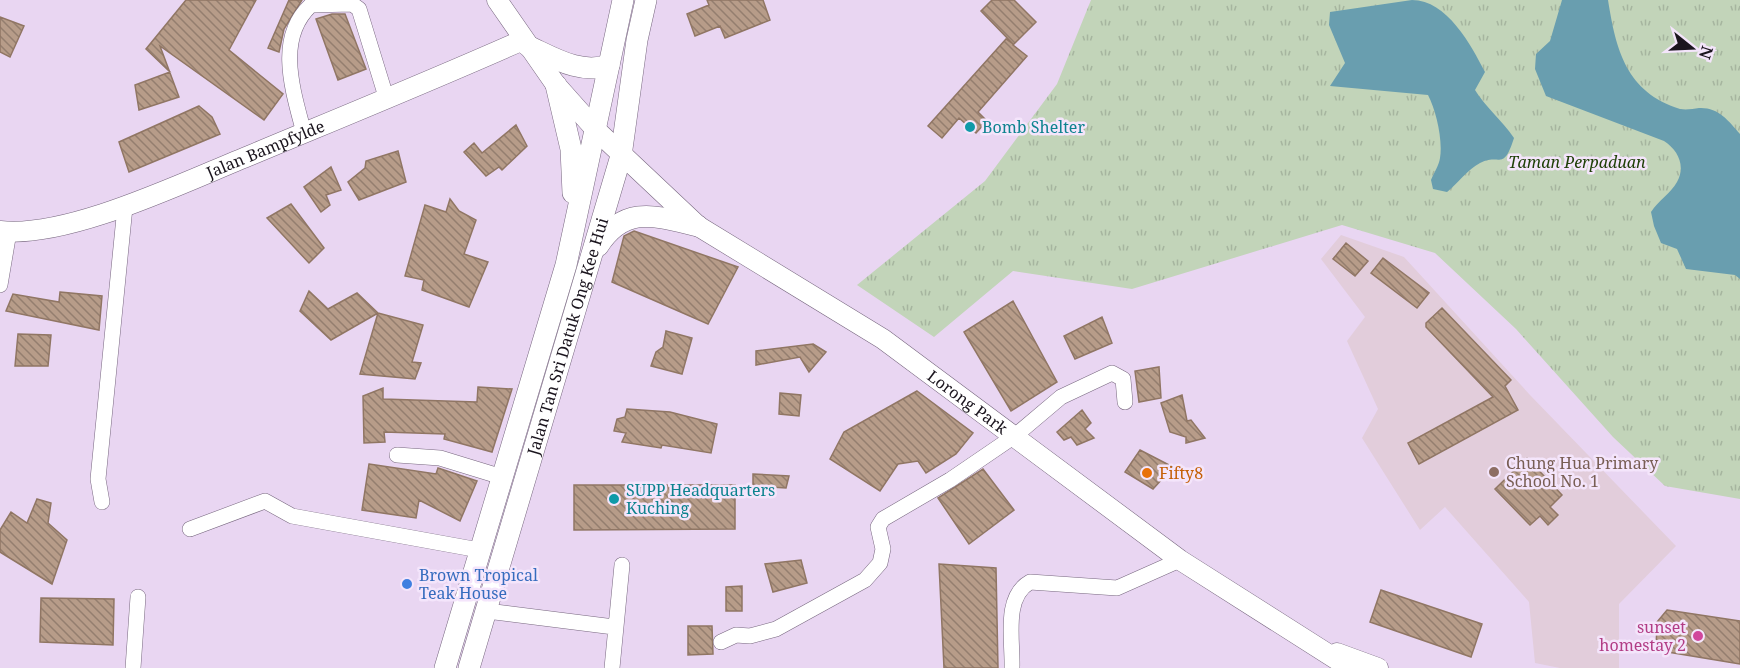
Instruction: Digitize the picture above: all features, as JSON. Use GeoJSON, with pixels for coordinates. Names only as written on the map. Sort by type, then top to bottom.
{"type":"FeatureCollection","features":[{"type":"Feature","properties":{"kind":"main road","name":"Jalan Tan Sri Datuk Ong Kee Hui"},"geometry":{"type":"LineString","coordinates":[[445,668],[566,265],[622,0]]}},
{"type":"Feature","properties":{"kind":"main road","name":"Jalan Tan Sri Datuk Ong Kee Hui"},"geometry":{"type":"LineString","coordinates":[[470,668],[621,156],[637,40],[646,0]]}},
{"type":"Feature","properties":{"kind":"main road"},"geometry":{"type":"LineString","coordinates":[[526,43],[582,68],[595,70],[609,65]]}},
{"type":"Feature","properties":{"kind":"main road"},"geometry":{"type":"LineString","coordinates":[[556,85],[574,173],[566,265]]}},
{"type":"Feature","properties":{"kind":"main road"},"geometry":{"type":"LineString","coordinates":[[592,255],[605,235],[620,221],[636,216],[656,216],[698,226]]}},
{"type":"Feature","properties":{"kind":"street","name":"Lorong Park"},"geometry":{"type":"LineString","coordinates":[[497,0],[556,85],[596,130],[698,226],[883,339],[1016,435],[1180,561],[1315,644]]}},
{"type":"Feature","properties":{"kind":"street"},"geometry":{"type":"LineString","coordinates":[[304,133],[289,57],[289,41],[297,20],[311,5],[352,4],[359,9],[387,100]]}},
{"type":"Feature","properties":{"kind":"street","name":"Jalan Bampfylde"},"geometry":{"type":"LineString","coordinates":[[4,231],[57,226],[125,207],[526,43]]}},
{"type":"Feature","properties":{"kind":"street"},"geometry":{"type":"LineString","coordinates":[[102,502],[98,479],[125,207]]}},
{"type":"Feature","properties":{"kind":"street"},"geometry":{"type":"LineString","coordinates":[[0,285],[4,231]]}},
{"type":"Feature","properties":{"kind":"street"},"geometry":{"type":"LineString","coordinates":[[721,642],[736,635],[750,636],[776,628],[865,580],[879,563],[883,549],[878,527],[883,519],[950,480],[1016,435],[1061,397],[1112,373],[1123,379],[1125,402]]}},
{"type":"Feature","properties":{"kind":"street"},"geometry":{"type":"LineString","coordinates":[[397,455],[440,458],[502,477]]}},
{"type":"Feature","properties":{"kind":"street"},"geometry":{"type":"LineString","coordinates":[[190,529],[265,501],[292,516],[479,550]]}},
{"type":"Feature","properties":{"kind":"street"},"geometry":{"type":"LineString","coordinates":[[1012,668],[1013,600],[1020,587],[1030,582],[1117,588],[1180,561]]}},
{"type":"Feature","properties":{"kind":"street"},"geometry":{"type":"LineString","coordinates":[[612,668],[614,627],[622,565]]}},
{"type":"Feature","properties":{"kind":"street"},"geometry":{"type":"LineString","coordinates":[[133,668],[138,597]]}},
{"type":"Feature","properties":{"kind":"street"},"geometry":{"type":"LineString","coordinates":[[487,611],[614,627]]}},
{"type":"Feature","properties":{"kind":"street"},"geometry":{"type":"LineString","coordinates":[[1315,644],[1350,668]]}},
{"type":"Feature","properties":{"kind":"street"},"geometry":{"type":"LineString","coordinates":[[1315,644],[1378,668]]}},
{"type":"Feature","properties":{"kind":"shaded area","name":"Chung Hua Primary School No. 1"},"geometry":{"type":"Polygon","coordinates":[[[1341,235],[1404,257],[1530,395],[1676,546],[1619,604],[1619,668],[1560,668],[1535,663],[1529,602],[1445,507],[1420,530],[1362,438],[1378,409],[1347,341],[1365,317],[1321,259],[1341,235]]]}},
{"type":"Feature","properties":{"kind":"green space","name":"Taman Perpaduan"},"geometry":{"type":"Polygon","coordinates":[[[1091,0],[1740,0],[1740,499],[1665,486],[1613,437],[1516,329],[1435,253],[1342,225],[1132,289],[1013,271],[934,337],[857,285],[985,181],[1057,84],[1091,0]]]}},
{"type":"Feature","properties":{"kind":"water"},"geometry":{"type":"Polygon","coordinates":[[[1412,0],[1436,7],[1465,37],[1485,72],[1475,90],[1514,138],[1504,158],[1480,163],[1447,192],[1433,189],[1431,180],[1439,161],[1441,143],[1436,117],[1428,95],[1330,86],[1345,63],[1329,25],[1330,12],[1412,0]]]}},
{"type":"Feature","properties":{"kind":"water"},"geometry":{"type":"Polygon","coordinates":[[[1562,0],[1608,0],[1620,52],[1627,67],[1647,92],[1680,109],[1706,108],[1717,112],[1727,119],[1740,134],[1740,279],[1735,275],[1686,269],[1677,249],[1661,243],[1651,212],[1674,186],[1681,170],[1677,154],[1669,145],[1664,141],[1546,96],[1535,69],[1536,54],[1550,41],[1562,0]]]}},
{"type":"Feature","properties":{"kind":"building"},"geometry":{"type":"Polygon","coordinates":[[[186,0],[256,0],[229,50],[283,94],[264,120],[160,46],[170,72],[146,49],[186,0]]]}},
{"type":"Feature","properties":{"kind":"building"},"geometry":{"type":"Polygon","coordinates":[[[289,0],[302,0],[284,29],[279,52],[268,48],[289,0]]]}},
{"type":"Feature","properties":{"kind":"building"},"geometry":{"type":"Polygon","coordinates":[[[707,0],[763,0],[770,20],[725,38],[720,26],[695,36],[687,14],[709,5],[707,0]]]}},
{"type":"Feature","properties":{"kind":"building"},"geometry":{"type":"Polygon","coordinates":[[[992,0],[1014,0],[1036,22],[1013,45],[1027,56],[978,112],[987,121],[976,133],[959,118],[942,138],[928,126],[1006,39],[1013,44],[981,11],[992,0]]]}},
{"type":"Feature","properties":{"kind":"building"},"geometry":{"type":"Polygon","coordinates":[[[332,14],[345,14],[366,69],[338,80],[316,19],[332,14]]]}},
{"type":"Feature","properties":{"kind":"building"},"geometry":{"type":"Polygon","coordinates":[[[0,17],[24,26],[10,57],[0,52],[0,17]]]}},
{"type":"Feature","properties":{"kind":"building"},"geometry":{"type":"Polygon","coordinates":[[[170,72],[179,97],[139,110],[135,85],[170,72]]]}},
{"type":"Feature","properties":{"kind":"building"},"geometry":{"type":"Polygon","coordinates":[[[199,106],[212,117],[220,134],[129,172],[119,142],[199,106]]]}},
{"type":"Feature","properties":{"kind":"building"},"geometry":{"type":"Polygon","coordinates":[[[516,125],[527,146],[502,170],[499,167],[486,176],[464,152],[474,143],[482,153],[516,125]]]}},
{"type":"Feature","properties":{"kind":"building"},"geometry":{"type":"Polygon","coordinates":[[[398,151],[406,182],[359,200],[348,182],[365,168],[366,161],[398,151]]]}},
{"type":"Feature","properties":{"kind":"building"},"geometry":{"type":"Polygon","coordinates":[[[331,167],[341,190],[326,195],[330,205],[321,212],[304,187],[331,167]]]}},
{"type":"Feature","properties":{"kind":"building"},"geometry":{"type":"Polygon","coordinates":[[[450,199],[459,211],[476,220],[464,254],[488,262],[469,307],[422,290],[424,280],[405,276],[425,205],[446,212],[450,199]]]}},
{"type":"Feature","properties":{"kind":"building"},"geometry":{"type":"Polygon","coordinates":[[[291,204],[324,248],[309,263],[267,218],[291,204]]]}},
{"type":"Feature","properties":{"kind":"building"},"geometry":{"type":"Polygon","coordinates":[[[634,231],[738,267],[708,324],[612,282],[624,236],[634,231]]]}},
{"type":"Feature","properties":{"kind":"building"},"geometry":{"type":"Polygon","coordinates":[[[1346,243],[1368,261],[1355,276],[1333,259],[1346,243]]]}},
{"type":"Feature","properties":{"kind":"building"},"geometry":{"type":"Polygon","coordinates":[[[1383,258],[1429,293],[1417,308],[1371,273],[1383,258]]]}},
{"type":"Feature","properties":{"kind":"building"},"geometry":{"type":"Polygon","coordinates":[[[309,291],[328,309],[357,293],[378,313],[331,340],[300,311],[309,291]]]}},
{"type":"Feature","properties":{"kind":"building"},"geometry":{"type":"Polygon","coordinates":[[[60,292],[102,296],[99,330],[6,311],[13,294],[59,302],[60,292]]]}},
{"type":"Feature","properties":{"kind":"building"},"geometry":{"type":"Polygon","coordinates":[[[1013,301],[1057,382],[1011,411],[964,332],[1013,301]]]}},
{"type":"Feature","properties":{"kind":"building"},"geometry":{"type":"Polygon","coordinates":[[[1442,308],[1511,380],[1505,386],[1518,410],[1419,464],[1408,443],[1493,397],[1426,327],[1426,323],[1442,308]]]}},
{"type":"Feature","properties":{"kind":"building"},"geometry":{"type":"Polygon","coordinates":[[[378,313],[423,325],[412,362],[421,363],[415,379],[360,374],[378,313]]]}},
{"type":"Feature","properties":{"kind":"building"},"geometry":{"type":"Polygon","coordinates":[[[1102,317],[1112,343],[1075,359],[1064,336],[1102,317]]]}},
{"type":"Feature","properties":{"kind":"building"},"geometry":{"type":"Polygon","coordinates":[[[666,331],[692,338],[682,374],[651,366],[656,352],[663,347],[666,331]]]}},
{"type":"Feature","properties":{"kind":"building"},"geometry":{"type":"Polygon","coordinates":[[[18,334],[51,335],[48,366],[15,366],[18,334]]]}},
{"type":"Feature","properties":{"kind":"building"},"geometry":{"type":"Polygon","coordinates":[[[813,344],[826,352],[809,372],[800,357],[756,365],[756,351],[813,344]]]}},
{"type":"Feature","properties":{"kind":"building"},"geometry":{"type":"Polygon","coordinates":[[[1159,367],[1161,398],[1139,402],[1135,371],[1159,367]]]}},
{"type":"Feature","properties":{"kind":"building"},"geometry":{"type":"Polygon","coordinates":[[[478,387],[512,389],[492,452],[444,439],[445,434],[384,432],[385,442],[364,443],[363,396],[383,388],[383,399],[477,402],[478,387]]]}},
{"type":"Feature","properties":{"kind":"building"},"geometry":{"type":"Polygon","coordinates":[[[917,391],[973,433],[956,454],[926,473],[918,461],[898,464],[880,491],[830,459],[844,432],[917,391]]]}},
{"type":"Feature","properties":{"kind":"building"},"geometry":{"type":"Polygon","coordinates":[[[780,393],[801,395],[799,416],[779,414],[780,393]]]}},
{"type":"Feature","properties":{"kind":"building"},"geometry":{"type":"Polygon","coordinates":[[[1182,395],[1187,421],[1191,420],[1205,438],[1186,443],[1186,437],[1170,432],[1161,403],[1182,395]]]}},
{"type":"Feature","properties":{"kind":"building"},"geometry":{"type":"Polygon","coordinates":[[[627,409],[670,412],[717,424],[711,453],[662,445],[661,448],[622,442],[626,433],[614,431],[617,419],[625,417],[627,409]]]}},
{"type":"Feature","properties":{"kind":"building"},"geometry":{"type":"Polygon","coordinates":[[[1082,410],[1091,423],[1085,429],[1094,438],[1077,445],[1071,437],[1064,440],[1057,432],[1082,410]]]}},
{"type":"Feature","properties":{"kind":"building"},"geometry":{"type":"Polygon","coordinates":[[[1140,450],[1173,467],[1153,489],[1125,472],[1140,450]]]}},
{"type":"Feature","properties":{"kind":"building"},"geometry":{"type":"Polygon","coordinates":[[[1527,458],[1562,495],[1550,507],[1558,515],[1548,525],[1540,516],[1530,525],[1495,489],[1527,458]]]}},
{"type":"Feature","properties":{"kind":"building"},"geometry":{"type":"Polygon","coordinates":[[[369,464],[436,474],[438,468],[477,481],[460,521],[419,500],[416,518],[362,510],[369,464]]]}},
{"type":"Feature","properties":{"kind":"building"},"geometry":{"type":"Polygon","coordinates":[[[983,469],[1014,510],[969,544],[938,498],[983,469]]]}},
{"type":"Feature","properties":{"kind":"building"},"geometry":{"type":"Polygon","coordinates":[[[753,474],[789,476],[786,488],[753,486],[753,474]]]}},
{"type":"Feature","properties":{"kind":"building"},"geometry":{"type":"Polygon","coordinates":[[[574,485],[735,485],[735,529],[574,530],[574,485]]]}},
{"type":"Feature","properties":{"kind":"building"},"geometry":{"type":"Polygon","coordinates":[[[37,499],[51,503],[48,523],[67,540],[52,584],[0,552],[0,530],[11,512],[27,523],[37,499]]]}},
{"type":"Feature","properties":{"kind":"building"},"geometry":{"type":"Polygon","coordinates":[[[801,560],[807,583],[773,592],[765,564],[801,560]]]}},
{"type":"Feature","properties":{"kind":"building"},"geometry":{"type":"Polygon","coordinates":[[[939,564],[996,568],[998,668],[944,668],[939,564]]]}},
{"type":"Feature","properties":{"kind":"building"},"geometry":{"type":"Polygon","coordinates":[[[742,586],[742,611],[726,611],[726,587],[742,586]]]}},
{"type":"Feature","properties":{"kind":"building"},"geometry":{"type":"Polygon","coordinates":[[[1381,590],[1482,624],[1471,657],[1370,622],[1381,590]]]}},
{"type":"Feature","properties":{"kind":"building"},"geometry":{"type":"Polygon","coordinates":[[[41,598],[114,599],[113,645],[40,642],[41,598]]]}},
{"type":"Feature","properties":{"kind":"building","name":"sunset homestay 2"},"geometry":{"type":"Polygon","coordinates":[[[1667,610],[1740,621],[1740,664],[1656,650],[1657,622],[1667,610]]]}},
{"type":"Feature","properties":{"kind":"building"},"geometry":{"type":"Polygon","coordinates":[[[688,626],[712,626],[713,654],[688,655],[688,626]]]}},
{"type":"Feature","properties":{"kind":"place","name":"Bomb Shelter"},"geometry":{"type":"Point","coordinates":[970,127]}},
{"type":"Feature","properties":{"kind":"place","name":"Chung Hua Primary School No. 1"},"geometry":{"type":"Point","coordinates":[1494,472]}},
{"type":"Feature","properties":{"kind":"place","name":"Fifty8"},"geometry":{"type":"Point","coordinates":[1147,473]}},
{"type":"Feature","properties":{"kind":"place","name":"SUPP Headquarters Kuching"},"geometry":{"type":"Point","coordinates":[614,499]}},
{"type":"Feature","properties":{"kind":"place","name":"Brown Tropical Teak House"},"geometry":{"type":"Point","coordinates":[407,584]}},
{"type":"Feature","properties":{"kind":"place","name":"sunset homestay 2"},"geometry":{"type":"Point","coordinates":[1698,636]}}]}
